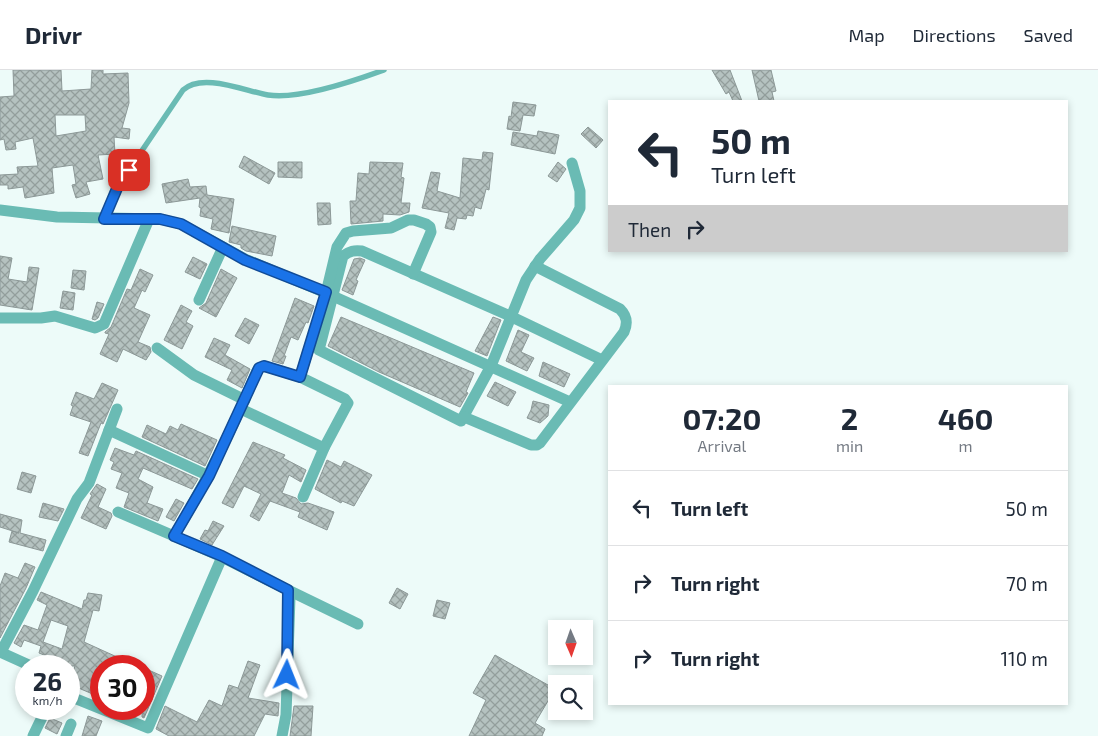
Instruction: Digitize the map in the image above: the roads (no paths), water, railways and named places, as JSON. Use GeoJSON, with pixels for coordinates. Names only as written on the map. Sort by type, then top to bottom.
{"type":"FeatureCollection","features":[{"type":"Feature","properties":{"kind":"street"},"geometry":{"type":"LineString","coordinates":[[413,274],[431,232],[430,227],[426,224],[408,220],[386,229],[346,233],[337,247],[319,347],[321,352],[460,421],[464,417],[491,366],[526,280],[535,266],[574,220],[580,208],[580,191],[572,163]]}},
{"type":"Feature","properties":{"kind":"street"},"geometry":{"type":"LineString","coordinates":[[0,210],[57,217],[169,220],[181,224],[245,260],[329,294],[570,402]]}},
{"type":"Feature","properties":{"kind":"street"},"geometry":{"type":"LineString","coordinates":[[0,318],[55,316],[95,328],[104,324],[149,219]]}},
{"type":"Feature","properties":{"kind":"street"},"geometry":{"type":"LineString","coordinates":[[199,300],[223,247]]}},
{"type":"Feature","properties":{"kind":"street"},"geometry":{"type":"LineString","coordinates":[[300,377],[343,256],[348,252],[356,250],[510,316],[602,360]]}},
{"type":"Feature","properties":{"kind":"street"},"geometry":{"type":"LineString","coordinates":[[464,417],[531,444],[536,445],[540,443],[627,326],[625,314],[620,309],[535,266]]}},
{"type":"Feature","properties":{"kind":"street"},"geometry":{"type":"LineString","coordinates":[[157,348],[194,375],[324,448]]}},
{"type":"Feature","properties":{"kind":"street"},"geometry":{"type":"LineString","coordinates":[[174,536],[209,476],[259,368],[264,366],[300,377],[348,401],[324,448],[303,497]]}},
{"type":"Feature","properties":{"kind":"street"},"geometry":{"type":"LineString","coordinates":[[15,659],[0,652],[29,598],[77,499],[89,483],[117,409]]}},
{"type":"Feature","properties":{"kind":"street"},"geometry":{"type":"LineString","coordinates":[[109,430],[209,476]]}},
{"type":"Feature","properties":{"kind":"street"},"geometry":{"type":"LineString","coordinates":[[118,512],[222,556],[358,624]]}},
{"type":"Feature","properties":{"kind":"street"},"geometry":{"type":"LineString","coordinates":[[80,701],[150,732],[222,556]]}},
{"type":"Feature","properties":{"kind":"street"},"geometry":{"type":"LineString","coordinates":[[282,736],[286,715],[290,597],[288,590]]}},
{"type":"Feature","properties":{"kind":"street"},"geometry":{"type":"LineString","coordinates":[[33,736],[41,720]]}},
{"type":"Feature","properties":{"kind":"street"},"geometry":{"type":"LineString","coordinates":[[66,736],[71,724]]}},
{"type":"Feature","properties":{"kind":"lane"},"geometry":{"type":"LineString","coordinates":[[104,219],[118,186],[188,85],[214,82],[270,96],[308,93],[384,70]]}}]}
